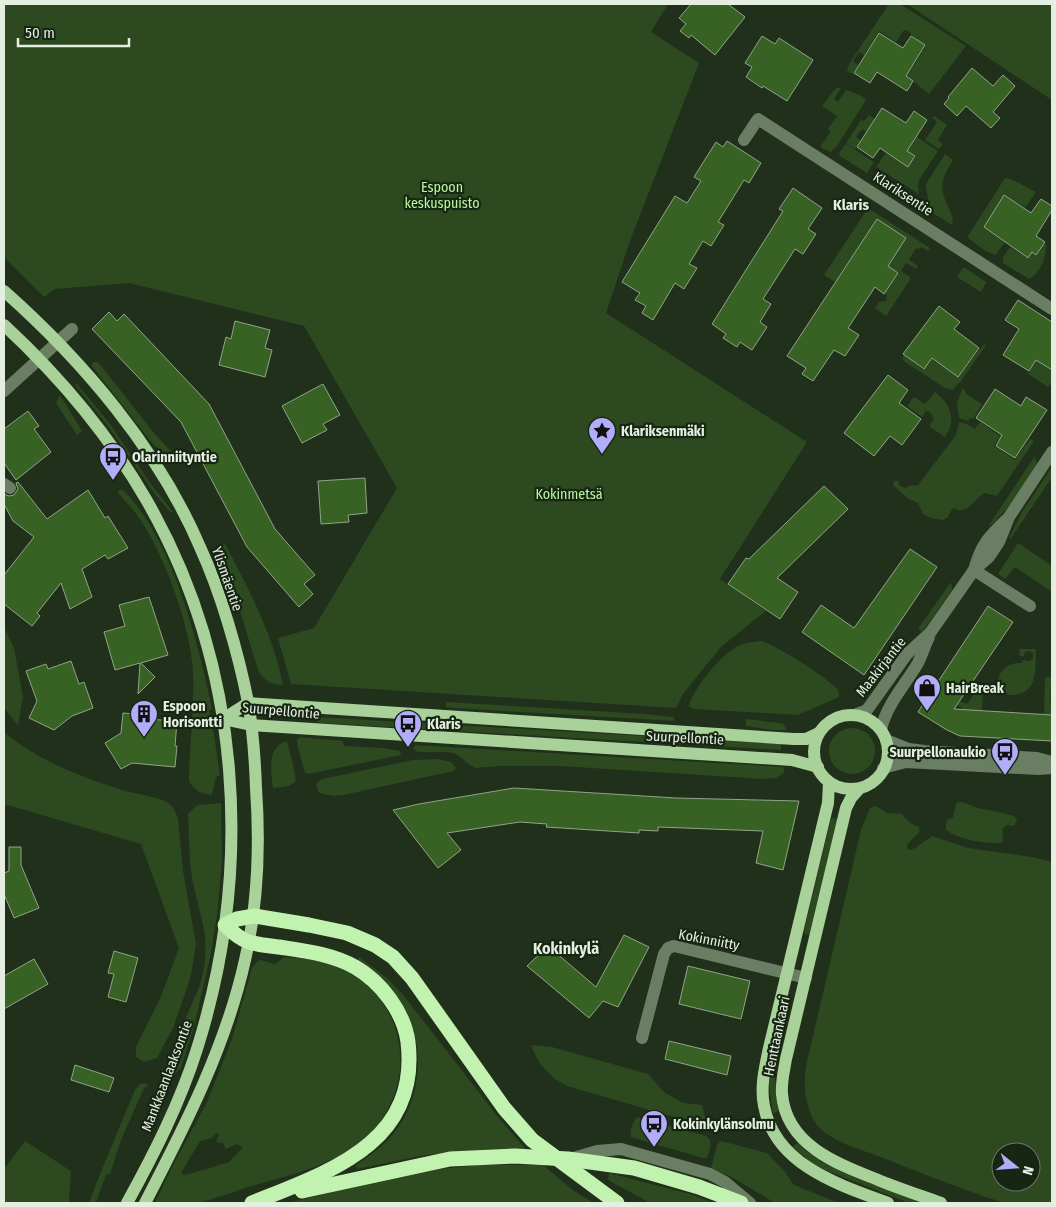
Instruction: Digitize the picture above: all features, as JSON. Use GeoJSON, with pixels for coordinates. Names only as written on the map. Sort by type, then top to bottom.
{"type":"FeatureCollection","features":[{"type":"Feature","properties":{"kind":"highway"},"geometry":{"type":"LineString","coordinates":[[252,1203],[313,1178],[348,1161],[384,1131],[396,1114],[404,1095],[410,1057],[402,1021],[393,1003],[370,977],[335,957],[249,942],[234,934],[225,925],[237,918],[254,916],[347,933],[375,945],[392,957],[412,978],[504,1108],[532,1140],[617,1203]]}},
{"type":"Feature","properties":{"kind":"highway"},"geometry":{"type":"LineString","coordinates":[[257,1203],[319,1186],[450,1159],[515,1156],[568,1159],[634,1168],[699,1187],[741,1203]]}},
{"type":"Feature","properties":{"kind":"main road","name":"Ylismäentie"},"geometry":{"type":"LineString","coordinates":[[4,291],[58,342],[107,396],[161,472],[200,546],[213,580],[231,637],[248,703],[251,726],[255,769],[258,851],[254,916],[249,942]]}},
{"type":"Feature","properties":{"kind":"main road"},"geometry":{"type":"LineString","coordinates":[[4,325],[62,384],[124,465],[147,501],[167,539],[186,584],[200,624],[223,719],[229,770],[232,851],[225,925]]}},
{"type":"Feature","properties":{"kind":"main road","name":"Suurpellontie"},"geometry":{"type":"LineString","coordinates":[[223,719],[248,703],[794,739],[806,739],[819,733]]}},
{"type":"Feature","properties":{"kind":"main road"},"geometry":{"type":"LineString","coordinates":[[854,715],[866,718],[884,735],[887,753],[883,768],[877,777],[859,789],[848,789],[829,782],[818,767],[814,756],[814,745],[819,733],[834,719],[854,715]]}},
{"type":"Feature","properties":{"kind":"main road","name":"Suurpellontie"},"geometry":{"type":"LineString","coordinates":[[223,719],[251,726],[792,760],[818,767]]}},
{"type":"Feature","properties":{"kind":"main road","name":"Henttaankaari"},"geometry":{"type":"LineString","coordinates":[[829,782],[828,803],[769,1048],[764,1077],[764,1106],[769,1121],[783,1145],[807,1168],[833,1182],[888,1203]]}},
{"type":"Feature","properties":{"kind":"main road","name":"Henttaankaari"},"geometry":{"type":"LineString","coordinates":[[859,789],[851,798],[846,808],[782,1079],[782,1095],[785,1108],[795,1129],[805,1142],[822,1156],[841,1166],[941,1203]]}},
{"type":"Feature","properties":{"kind":"main road","name":"Mankkaanlaaksontie"},"geometry":{"type":"LineString","coordinates":[[127,1203],[182,1090],[209,1005],[225,925]]}},
{"type":"Feature","properties":{"kind":"main road"},"geometry":{"type":"LineString","coordinates":[[144,1203],[198,1096],[214,1058],[242,972],[249,942]]}},
{"type":"Feature","properties":{"kind":"street","name":"Klariksentie"},"geometry":{"type":"LineString","coordinates":[[744,140],[758,119],[1052,309]]}},
{"type":"Feature","properties":{"kind":"street"},"geometry":{"type":"LineString","coordinates":[[4,391],[72,329]]}},
{"type":"Feature","properties":{"kind":"street","name":"Maakirjantie"},"geometry":{"type":"LineString","coordinates":[[854,715],[867,710],[907,654],[930,633],[974,570],[979,551],[990,535],[1009,517],[1052,452]]}},
{"type":"Feature","properties":{"kind":"street"},"geometry":{"type":"LineString","coordinates":[[974,570],[1030,606]]}},
{"type":"Feature","properties":{"kind":"street","name":"Maakirjantie"},"geometry":{"type":"LineString","coordinates":[[884,735],[884,717],[919,662],[930,633]]}},
{"type":"Feature","properties":{"kind":"street"},"geometry":{"type":"LineString","coordinates":[[884,735],[909,749],[1037,758],[1052,762]]}},
{"type":"Feature","properties":{"kind":"street"},"geometry":{"type":"LineString","coordinates":[[883,768],[906,762],[1052,768]]}},
{"type":"Feature","properties":{"kind":"street","name":"Kokinniitty"},"geometry":{"type":"LineString","coordinates":[[642,1038],[664,954],[668,948],[674,946],[806,978]]}},
{"type":"Feature","properties":{"kind":"street"},"geometry":{"type":"LineString","coordinates":[[568,1159],[596,1151],[621,1149],[710,1174],[725,1182],[750,1203]]}},
{"type":"Feature","properties":{"kind":"green space","name":"Kokinmetsä"},"geometry":{"type":"Polygon","coordinates":[[[4,4],[668,4],[651,32],[699,63],[630,241],[606,313],[807,442],[720,579],[766,611],[721,647],[683,694],[676,708],[291,684],[278,638],[314,628],[397,488],[304,326],[129,283],[55,289],[44,297],[4,257],[4,4]]]}},
{"type":"Feature","properties":{"kind":"green space"},"geometry":{"type":"Polygon","coordinates":[[[889,4],[900,4],[966,46],[929,94],[907,76],[926,46],[907,30],[903,31],[896,42],[879,31],[864,55],[859,52],[853,61],[858,65],[852,74],[847,71],[849,64],[889,4]]]}},
{"type":"Feature","properties":{"kind":"green space"},"geometry":{"type":"Polygon","coordinates":[[[907,4],[1052,4],[1052,100],[907,4]]]}},
{"type":"Feature","properties":{"kind":"green space"},"geometry":{"type":"Polygon","coordinates":[[[836,88],[841,88],[834,99],[838,102],[846,90],[862,96],[866,100],[837,146],[831,152],[820,147],[831,131],[828,129],[837,116],[822,106],[836,88]]]}},
{"type":"Feature","properties":{"kind":"green space"},"geometry":{"type":"Polygon","coordinates":[[[869,115],[875,119],[866,132],[862,129],[856,137],[861,141],[855,149],[846,143],[861,120],[864,121],[869,115]]]}},
{"type":"Feature","properties":{"kind":"green space"},"geometry":{"type":"Polygon","coordinates":[[[934,116],[947,125],[938,140],[943,144],[939,149],[925,140],[937,122],[932,118],[934,116]]]}},
{"type":"Feature","properties":{"kind":"green space"},"geometry":{"type":"Polygon","coordinates":[[[917,137],[938,151],[919,180],[919,194],[876,167],[886,153],[908,167],[916,157],[907,151],[917,137]]]}},
{"type":"Feature","properties":{"kind":"green space"},"geometry":{"type":"Polygon","coordinates":[[[846,144],[874,162],[867,173],[840,156],[839,153],[846,144]]]}},
{"type":"Feature","properties":{"kind":"green space"},"geometry":{"type":"Polygon","coordinates":[[[945,154],[953,160],[943,179],[942,185],[944,197],[953,218],[952,225],[930,211],[926,187],[945,154]]]}},
{"type":"Feature","properties":{"kind":"green space"},"geometry":{"type":"Polygon","coordinates":[[[1005,178],[1011,179],[1036,192],[1025,208],[1004,195],[984,227],[1005,242],[995,255],[984,250],[968,238],[968,236],[1005,178]]]}},
{"type":"Feature","properties":{"kind":"green space"},"geometry":{"type":"Polygon","coordinates":[[[868,208],[930,248],[928,251],[921,247],[919,249],[916,248],[909,260],[918,266],[916,269],[906,263],[901,271],[911,278],[886,316],[875,308],[879,302],[887,301],[886,292],[899,273],[888,266],[906,238],[877,219],[835,282],[824,275],[868,208]]]}},
{"type":"Feature","properties":{"kind":"green space"},"geometry":{"type":"Polygon","coordinates":[[[1044,244],[1046,245],[1046,250],[1042,265],[1037,273],[1029,279],[1003,263],[1003,257],[1010,247],[1028,259],[1032,252],[1036,255],[1044,244]]]}},
{"type":"Feature","properties":{"kind":"green space"},"geometry":{"type":"Polygon","coordinates":[[[963,268],[986,282],[981,292],[957,277],[963,268]]]}},
{"type":"Feature","properties":{"kind":"green space"},"geometry":{"type":"Polygon","coordinates":[[[984,344],[986,345],[961,381],[952,390],[945,388],[902,360],[904,355],[923,370],[932,359],[958,377],[984,344]]]}},
{"type":"Feature","properties":{"kind":"green space"},"geometry":{"type":"Polygon","coordinates":[[[1037,360],[1052,371],[1052,385],[1050,384],[1048,387],[1028,374],[1037,360]]]}},
{"type":"Feature","properties":{"kind":"green space"},"geometry":{"type":"Polygon","coordinates":[[[94,362],[98,362],[154,433],[179,460],[174,463],[152,443],[91,365],[94,362]]]}},
{"type":"Feature","properties":{"kind":"green space"},"geometry":{"type":"Polygon","coordinates":[[[77,384],[110,424],[150,483],[173,512],[171,513],[154,493],[108,426],[75,385],[77,384]]]}},
{"type":"Feature","properties":{"kind":"green space"},"geometry":{"type":"Polygon","coordinates":[[[962,389],[965,390],[966,394],[982,404],[973,419],[970,418],[968,421],[959,418],[957,403],[962,389]]]}},
{"type":"Feature","properties":{"kind":"green space"},"geometry":{"type":"Polygon","coordinates":[[[935,392],[945,402],[950,413],[951,424],[945,437],[929,426],[934,419],[930,412],[926,411],[922,417],[907,406],[914,397],[925,404],[935,392]]]}},
{"type":"Feature","properties":{"kind":"green space"},"geometry":{"type":"Polygon","coordinates":[[[60,395],[82,431],[77,435],[56,403],[60,395]]]}},
{"type":"Feature","properties":{"kind":"green space"},"geometry":{"type":"Polygon","coordinates":[[[959,422],[975,429],[980,422],[1000,436],[994,446],[1015,460],[1030,439],[1034,441],[997,496],[985,493],[966,509],[952,509],[948,517],[943,520],[931,518],[923,514],[918,503],[907,498],[893,485],[894,481],[898,481],[899,485],[906,489],[908,486],[918,485],[956,435],[959,422]]]}},
{"type":"Feature","properties":{"kind":"green space"},"geometry":{"type":"Polygon","coordinates":[[[1035,456],[1037,464],[1010,505],[990,526],[989,525],[1035,456]]]}},
{"type":"Feature","properties":{"kind":"green space"},"geometry":{"type":"Polygon","coordinates":[[[1052,467],[1052,477],[1011,538],[1009,538],[1022,512],[1052,467]]]}},
{"type":"Feature","properties":{"kind":"green space"},"geometry":{"type":"Polygon","coordinates":[[[122,489],[140,509],[155,534],[169,562],[191,623],[212,709],[209,710],[220,775],[216,777],[212,795],[199,791],[189,781],[193,673],[188,636],[182,615],[160,555],[142,522],[117,492],[122,489]]]}},
{"type":"Feature","properties":{"kind":"green space"},"geometry":{"type":"Polygon","coordinates":[[[222,543],[225,544],[243,578],[267,630],[283,685],[268,681],[258,670],[221,548],[222,543]]]}},
{"type":"Feature","properties":{"kind":"green space"},"geometry":{"type":"Polygon","coordinates":[[[1018,543],[1052,566],[1052,592],[1015,567],[1005,579],[998,574],[1018,543]]]}},
{"type":"Feature","properties":{"kind":"green space"},"geometry":{"type":"Polygon","coordinates":[[[951,582],[952,590],[922,632],[918,629],[951,582]]]}},
{"type":"Feature","properties":{"kind":"green space"},"geometry":{"type":"Polygon","coordinates":[[[4,627],[14,648],[23,697],[18,725],[4,708],[4,627]]]}},
{"type":"Feature","properties":{"kind":"green space"},"geometry":{"type":"Polygon","coordinates":[[[761,641],[789,655],[823,677],[837,689],[839,697],[798,715],[693,709],[689,706],[702,681],[724,656],[741,645],[761,641]]]}},
{"type":"Feature","properties":{"kind":"green space"},"geometry":{"type":"Polygon","coordinates":[[[1019,649],[1036,649],[1034,678],[1028,690],[1009,695],[998,686],[1001,672],[1012,664],[1022,663],[1022,660],[1030,661],[1033,658],[1033,654],[1030,651],[1025,652],[1024,656],[1020,656],[1019,649]]]}},
{"type":"Feature","properties":{"kind":"green space"},"geometry":{"type":"Polygon","coordinates":[[[1045,677],[1052,677],[1050,702],[1052,702],[1052,715],[1044,714],[1045,677]]]}},
{"type":"Feature","properties":{"kind":"green space"},"geometry":{"type":"Polygon","coordinates":[[[977,690],[981,693],[983,692],[982,711],[965,710],[957,705],[960,701],[967,704],[977,690]]]}},
{"type":"Feature","properties":{"kind":"green space"},"geometry":{"type":"Polygon","coordinates":[[[446,702],[645,714],[674,717],[674,721],[455,708],[446,707],[446,702]]]}},
{"type":"Feature","properties":{"kind":"green space"},"geometry":{"type":"Polygon","coordinates":[[[317,717],[781,744],[781,750],[320,723],[316,721],[317,717]]]}},
{"type":"Feature","properties":{"kind":"green space"},"geometry":{"type":"Polygon","coordinates":[[[746,719],[780,723],[787,730],[746,726],[746,719]]]}},
{"type":"Feature","properties":{"kind":"green space"},"geometry":{"type":"Polygon","coordinates":[[[852,728],[865,732],[871,738],[875,751],[871,764],[865,770],[852,774],[839,770],[833,764],[829,751],[833,738],[839,732],[852,728]]]}},
{"type":"Feature","properties":{"kind":"green space"},"geometry":{"type":"Polygon","coordinates":[[[4,732],[31,751],[60,767],[122,790],[164,800],[171,805],[176,813],[183,871],[196,944],[191,975],[186,991],[173,1028],[157,1058],[144,1062],[136,1057],[136,1047],[160,999],[179,948],[141,844],[4,804],[4,732]]]}},
{"type":"Feature","properties":{"kind":"green space"},"geometry":{"type":"Polygon","coordinates":[[[300,737],[343,741],[343,745],[346,746],[400,751],[401,755],[308,774],[305,773],[298,748],[297,739],[300,737]]]}},
{"type":"Feature","properties":{"kind":"green space"},"geometry":{"type":"Polygon","coordinates":[[[287,741],[296,781],[289,786],[273,788],[271,761],[273,754],[280,744],[287,741]]]}},
{"type":"Feature","properties":{"kind":"green space"},"geometry":{"type":"Polygon","coordinates":[[[416,745],[783,767],[785,772],[776,778],[764,779],[560,766],[476,768],[454,753],[418,752],[413,749],[416,745]]]}},
{"type":"Feature","properties":{"kind":"green space"},"geometry":{"type":"Polygon","coordinates":[[[438,759],[451,762],[456,768],[454,771],[343,795],[333,796],[319,793],[316,784],[322,779],[413,760],[438,759]]]}},
{"type":"Feature","properties":{"kind":"green space"},"geometry":{"type":"Polygon","coordinates":[[[960,802],[1014,816],[1017,820],[1014,826],[1007,825],[1003,828],[1002,843],[966,839],[946,830],[946,823],[948,819],[953,818],[956,803],[960,802]]]}},
{"type":"Feature","properties":{"kind":"green space"},"geometry":{"type":"Polygon","coordinates":[[[221,803],[222,862],[211,953],[194,1027],[181,1068],[171,1078],[166,1078],[166,1071],[174,1046],[201,981],[206,954],[204,931],[193,883],[189,849],[188,814],[197,805],[221,803]]]}},
{"type":"Feature","properties":{"kind":"green space"},"geometry":{"type":"Polygon","coordinates":[[[876,806],[887,813],[902,814],[910,823],[919,827],[920,831],[907,845],[907,849],[910,850],[932,836],[968,848],[1032,857],[1052,862],[1052,1203],[1006,1203],[985,1197],[845,1144],[822,1131],[813,1119],[807,1104],[806,1066],[861,830],[870,808],[876,806]]]}},
{"type":"Feature","properties":{"kind":"green space"},"geometry":{"type":"Polygon","coordinates":[[[831,819],[838,819],[810,935],[805,934],[804,931],[831,819]]]}},
{"type":"Feature","properties":{"kind":"green space"},"geometry":{"type":"Polygon","coordinates":[[[284,957],[332,964],[363,981],[381,1000],[393,1022],[399,1047],[400,1072],[394,1097],[382,1120],[363,1140],[338,1157],[310,1169],[197,1203],[155,1203],[207,1102],[232,1039],[252,968],[259,960],[275,964],[284,957]],[[216,1133],[212,1138],[200,1141],[181,1173],[186,1175],[229,1162],[243,1147],[236,1144],[226,1149],[223,1143],[216,1142],[219,1134],[216,1133]]]}},
{"type":"Feature","properties":{"kind":"green space"},"geometry":{"type":"Polygon","coordinates":[[[359,957],[387,978],[404,996],[502,1122],[526,1149],[425,1155],[357,1169],[356,1165],[385,1142],[402,1122],[413,1097],[418,1065],[417,1047],[413,1030],[398,998],[386,984],[358,960],[359,957]]]}},
{"type":"Feature","properties":{"kind":"green space"},"geometry":{"type":"Polygon","coordinates":[[[531,1045],[552,1047],[648,1074],[664,1092],[683,1103],[702,1105],[708,1127],[567,1086],[545,1069],[531,1045]]]}},
{"type":"Feature","properties":{"kind":"green space"},"geometry":{"type":"Polygon","coordinates":[[[773,1066],[780,1110],[773,1114],[769,1085],[771,1067],[773,1066]]]}},
{"type":"Feature","properties":{"kind":"green space"},"geometry":{"type":"Polygon","coordinates":[[[145,1083],[149,1086],[144,1088],[121,1140],[110,1174],[106,1175],[96,1202],[102,1203],[89,1203],[135,1090],[140,1084],[145,1083]]]}},
{"type":"Feature","properties":{"kind":"green space"},"geometry":{"type":"Polygon","coordinates":[[[637,1117],[706,1136],[711,1143],[707,1158],[631,1137],[632,1127],[637,1117]]]}},
{"type":"Feature","properties":{"kind":"green space"},"geometry":{"type":"Polygon","coordinates":[[[25,1141],[71,1171],[69,1202],[4,1203],[4,1169],[25,1141]]]}},
{"type":"Feature","properties":{"kind":"green space"},"geometry":{"type":"Polygon","coordinates":[[[721,1141],[767,1153],[785,1172],[794,1185],[839,1203],[775,1203],[730,1176],[711,1169],[717,1145],[721,1141]]]}},
{"type":"Feature","properties":{"kind":"green space"},"geometry":{"type":"Polygon","coordinates":[[[798,1143],[822,1162],[927,1203],[909,1203],[820,1168],[792,1147],[798,1143]]]}},
{"type":"Feature","properties":{"kind":"green space"},"geometry":{"type":"Polygon","coordinates":[[[480,1165],[543,1165],[574,1191],[594,1203],[287,1203],[421,1171],[480,1165]]]}},
{"type":"Feature","properties":{"kind":"green space"},"geometry":{"type":"Polygon","coordinates":[[[609,1173],[690,1194],[713,1203],[650,1203],[608,1180],[609,1173]]]}},
{"type":"Feature","properties":{"kind":"building"},"geometry":{"type":"Polygon","coordinates":[[[691,4],[728,4],[745,17],[715,55],[691,35],[689,38],[680,31],[686,24],[679,18],[691,4]]]}},
{"type":"Feature","properties":{"kind":"building"},"geometry":{"type":"Polygon","coordinates":[[[879,33],[903,48],[911,36],[925,45],[906,76],[913,81],[907,91],[877,72],[870,83],[854,73],[879,33]]]}},
{"type":"Feature","properties":{"kind":"building"},"geometry":{"type":"Polygon","coordinates":[[[762,36],[775,44],[779,38],[813,60],[787,101],[746,77],[752,67],[745,63],[762,36]]]}},
{"type":"Feature","properties":{"kind":"building"},"geometry":{"type":"Polygon","coordinates":[[[972,68],[993,86],[1003,75],[1015,86],[993,112],[1000,118],[991,128],[966,106],[957,116],[944,104],[972,68]]]}},
{"type":"Feature","properties":{"kind":"building"},"geometry":{"type":"Polygon","coordinates":[[[882,108],[906,123],[914,111],[927,120],[907,151],[915,156],[908,167],[880,148],[873,158],[857,147],[882,108]]]}},
{"type":"Feature","properties":{"kind":"building"},"geometry":{"type":"Polygon","coordinates":[[[727,141],[761,163],[749,183],[744,180],[718,222],[724,225],[711,246],[703,241],[689,264],[697,268],[684,289],[675,283],[653,320],[642,313],[646,306],[635,300],[640,293],[622,282],[675,196],[687,203],[701,181],[694,177],[716,142],[723,147],[727,141]]]}},
{"type":"Feature","properties":{"kind":"building"},"geometry":{"type":"Polygon","coordinates":[[[793,188],[822,208],[808,229],[816,234],[803,254],[795,249],[763,299],[771,304],[760,322],[767,327],[752,350],[740,342],[737,347],[723,338],[726,334],[712,324],[783,211],[779,209],[793,188]]]}},
{"type":"Feature","properties":{"kind":"building"},"geometry":{"type":"Polygon","coordinates":[[[1004,195],[1031,213],[1041,199],[1052,206],[1052,210],[1036,236],[1045,242],[1036,255],[1032,252],[1028,258],[984,227],[1004,195]]]}},
{"type":"Feature","properties":{"kind":"building"},"geometry":{"type":"Polygon","coordinates":[[[877,219],[906,238],[888,266],[898,273],[884,294],[875,287],[848,328],[859,335],[845,356],[834,350],[813,381],[802,374],[806,368],[787,356],[877,219]]]}},
{"type":"Feature","properties":{"kind":"building"},"geometry":{"type":"Polygon","coordinates":[[[1018,300],[1052,322],[1052,370],[1036,360],[1029,371],[1003,355],[1019,329],[1005,320],[1018,300]]]}},
{"type":"Feature","properties":{"kind":"building"},"geometry":{"type":"Polygon","coordinates":[[[939,306],[960,322],[954,329],[979,348],[958,377],[932,358],[924,369],[903,354],[939,306]]]}},
{"type":"Feature","properties":{"kind":"building"},"geometry":{"type":"Polygon","coordinates":[[[109,312],[117,321],[124,314],[209,404],[275,529],[315,575],[304,584],[313,594],[299,607],[247,547],[181,422],[92,329],[109,312]]]}},
{"type":"Feature","properties":{"kind":"building"},"geometry":{"type":"Polygon","coordinates":[[[235,321],[270,330],[265,348],[272,350],[265,377],[219,365],[226,337],[231,339],[235,321]]]}},
{"type":"Feature","properties":{"kind":"building"},"geometry":{"type":"Polygon","coordinates":[[[888,375],[908,390],[899,403],[921,419],[902,445],[890,436],[874,456],[844,433],[888,375]]]}},
{"type":"Feature","properties":{"kind":"building"},"geometry":{"type":"Polygon","coordinates":[[[323,384],[340,415],[323,424],[327,430],[302,443],[282,406],[323,384]]]}},
{"type":"Feature","properties":{"kind":"building"},"geometry":{"type":"Polygon","coordinates":[[[995,389],[1021,406],[1026,397],[1047,410],[1015,458],[996,446],[1002,435],[976,418],[995,389]]]}},
{"type":"Feature","properties":{"kind":"building"},"geometry":{"type":"Polygon","coordinates":[[[28,411],[39,426],[34,429],[51,452],[16,480],[4,463],[4,429],[28,411]]]}},
{"type":"Feature","properties":{"kind":"building"},"geometry":{"type":"Polygon","coordinates":[[[365,478],[367,513],[348,515],[349,522],[321,524],[318,481],[365,478]]]}},
{"type":"Feature","properties":{"kind":"building"},"geometry":{"type":"Polygon","coordinates":[[[18,482],[47,519],[88,490],[105,518],[108,516],[128,548],[108,559],[105,555],[82,569],[92,597],[70,609],[61,583],[37,613],[40,616],[32,626],[4,604],[4,575],[34,537],[13,521],[4,504],[4,494],[14,495],[18,489],[16,483],[18,482]]]}},
{"type":"Feature","properties":{"kind":"building"},"geometry":{"type":"Polygon","coordinates":[[[824,486],[848,509],[777,578],[798,592],[780,619],[728,584],[746,558],[749,559],[824,486]]]}},
{"type":"Feature","properties":{"kind":"building"},"geometry":{"type":"Polygon","coordinates":[[[910,549],[937,567],[864,675],[802,632],[821,605],[854,628],[910,549]]]}},
{"type":"Feature","properties":{"kind":"building"},"geometry":{"type":"Polygon","coordinates":[[[149,597],[168,655],[141,663],[155,677],[138,694],[140,663],[115,670],[104,632],[125,626],[119,605],[149,597]]]}},
{"type":"Feature","properties":{"kind":"building"},"geometry":{"type":"Polygon","coordinates":[[[988,606],[1013,622],[954,709],[1052,715],[1052,741],[960,736],[918,712],[988,606]]]}},
{"type":"Feature","properties":{"kind":"building"},"geometry":{"type":"Polygon","coordinates":[[[71,661],[79,684],[84,682],[93,708],[72,716],[54,730],[29,718],[37,701],[26,671],[46,664],[48,669],[71,661]]]}},
{"type":"Feature","properties":{"kind":"building","name":"Espoon Horisontti"},"geometry":{"type":"Polygon","coordinates":[[[123,713],[146,715],[146,719],[177,721],[175,767],[132,763],[121,769],[105,743],[121,733],[123,713]]]}},
{"type":"Feature","properties":{"kind":"building"},"geometry":{"type":"Polygon","coordinates":[[[514,788],[676,798],[799,801],[783,870],[756,863],[763,831],[658,827],[658,831],[639,830],[639,833],[546,827],[547,824],[520,822],[447,833],[461,850],[438,868],[393,810],[514,788]]]}},
{"type":"Feature","properties":{"kind":"building"},"geometry":{"type":"Polygon","coordinates":[[[9,847],[21,847],[21,865],[39,908],[14,918],[4,894],[4,873],[9,871],[9,847]]]}},
{"type":"Feature","properties":{"kind":"building"},"geometry":{"type":"Polygon","coordinates":[[[624,935],[649,947],[618,1007],[603,1001],[589,1018],[527,966],[548,946],[596,987],[624,935]]]}},
{"type":"Feature","properties":{"kind":"building"},"geometry":{"type":"Polygon","coordinates":[[[114,951],[138,958],[126,1002],[108,997],[114,974],[108,973],[114,951]]]}},
{"type":"Feature","properties":{"kind":"building"},"geometry":{"type":"Polygon","coordinates":[[[34,959],[48,984],[4,1009],[4,976],[34,959]]]}},
{"type":"Feature","properties":{"kind":"building"},"geometry":{"type":"Polygon","coordinates":[[[688,966],[750,981],[741,1019],[679,1004],[688,966]]]}},
{"type":"Feature","properties":{"kind":"building"},"geometry":{"type":"Polygon","coordinates":[[[669,1041],[731,1056],[727,1075],[665,1059],[669,1041]]]}},
{"type":"Feature","properties":{"kind":"building"},"geometry":{"type":"Polygon","coordinates":[[[75,1065],[114,1078],[109,1092],[71,1080],[75,1065]]]}},
{"type":"Feature","properties":{"kind":"place","name":"Klariksenmäki"},"geometry":{"type":"Point","coordinates":[602,455]}},
{"type":"Feature","properties":{"kind":"place","name":"Olarinniityntie"},"geometry":{"type":"Point","coordinates":[113,481]}},
{"type":"Feature","properties":{"kind":"place","name":"HairBreak"},"geometry":{"type":"Point","coordinates":[927,712]}},
{"type":"Feature","properties":{"kind":"place","name":"Espoon Horisontti"},"geometry":{"type":"Point","coordinates":[144,738]}},
{"type":"Feature","properties":{"kind":"place","name":"Klaris"},"geometry":{"type":"Point","coordinates":[408,748]}},
{"type":"Feature","properties":{"kind":"place","name":"Suurpellonaukio"},"geometry":{"type":"Point","coordinates":[1005,776]}},
{"type":"Feature","properties":{"kind":"place","name":"Kokinkylänsolmu"},"geometry":{"type":"Point","coordinates":[654,1148]}},
{"type":"Feature","properties":{"kind":"district","name":"Klaris"},"geometry":{"type":"Point","coordinates":[851,205]}},
{"type":"Feature","properties":{"kind":"district","name":"Kokinkylä"},"geometry":{"type":"Point","coordinates":[566,948]}},
{"type":"Feature","properties":{"kind":"park label","name":"Espoon keskuspuisto"},"geometry":{"type":"Point","coordinates":[442,196]}}]}
